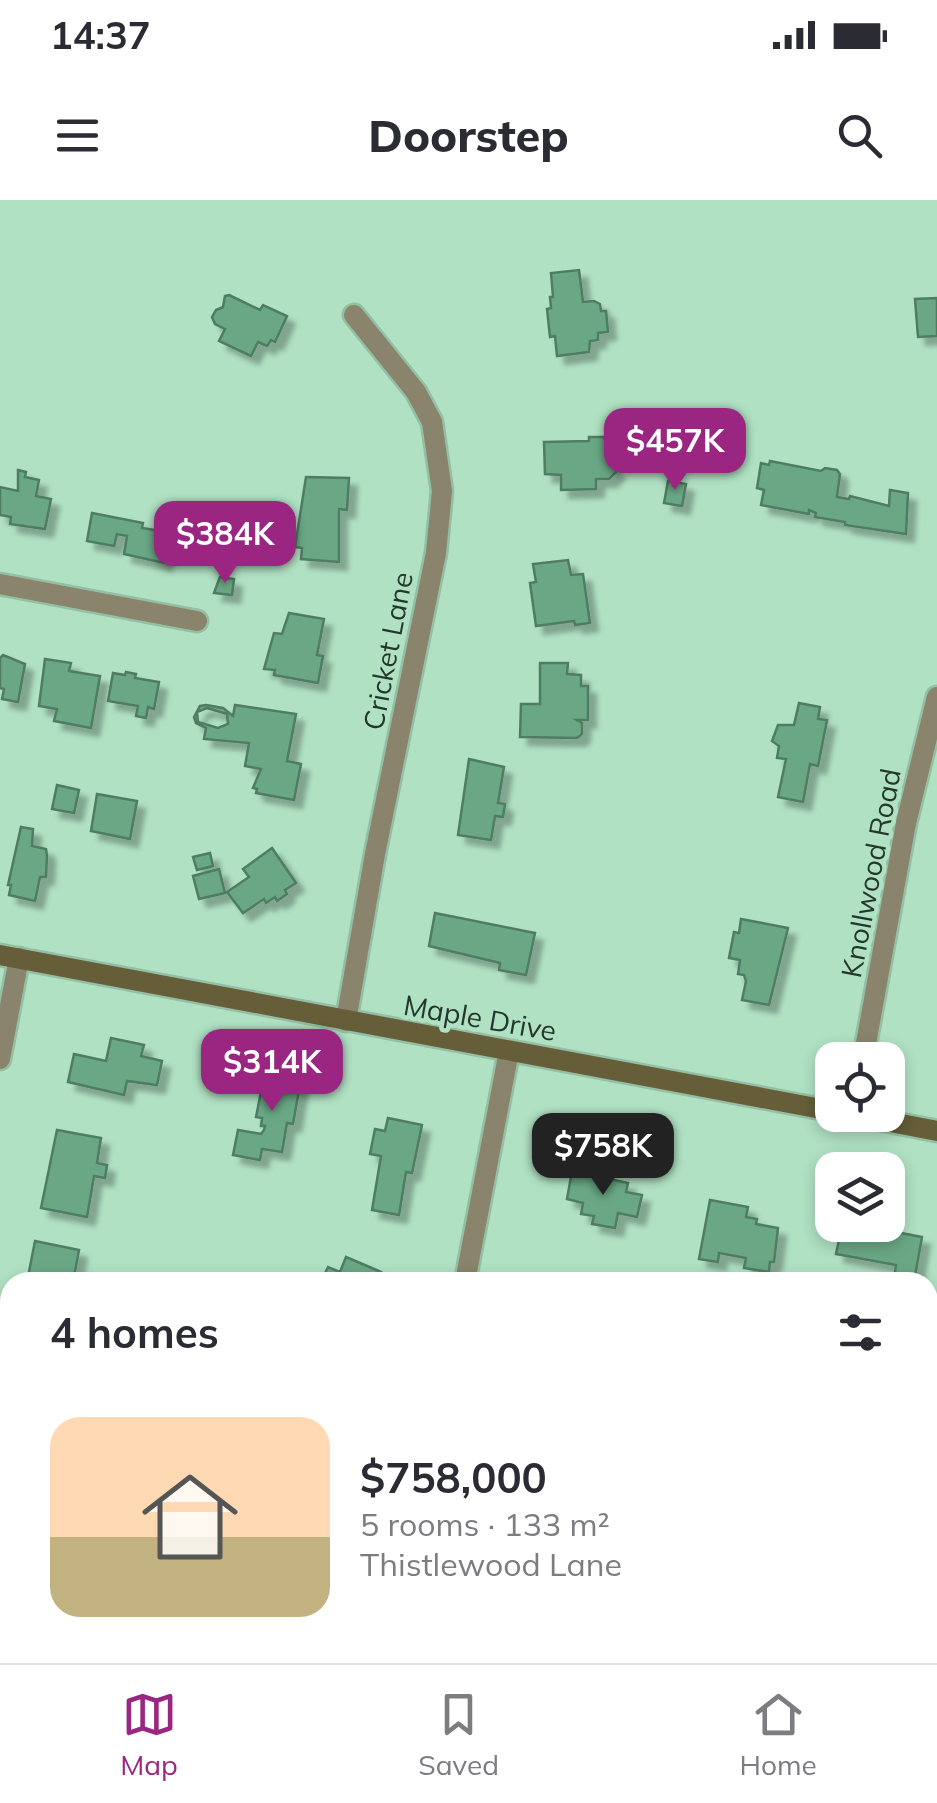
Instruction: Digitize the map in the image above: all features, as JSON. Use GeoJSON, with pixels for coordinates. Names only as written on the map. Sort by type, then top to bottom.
{"type":"FeatureCollection","features":[{"type":"Feature","properties":{"kind":"street","name":"Cricket Lane"},"geometry":{"type":"LineString","coordinates":[[346,1021],[375,854],[436,553],[442,490],[432,422],[416,392],[354,314]]}},
{"type":"Feature","properties":{"kind":"street"},"geometry":{"type":"LineString","coordinates":[[0,584],[198,621]]}},
{"type":"Feature","properties":{"kind":"street","name":"Knollwood Road"},"geometry":{"type":"LineString","coordinates":[[867,1042],[906,823],[937,697]]}},
{"type":"Feature","properties":{"kind":"street","name":"Maple Drive"},"geometry":{"type":"LineString","coordinates":[[9,956],[815,1108]]}},
{"type":"Feature","properties":{"kind":"street"},"geometry":{"type":"LineString","coordinates":[[0,1059],[9,956]]}},
{"type":"Feature","properties":{"kind":"street"},"geometry":{"type":"LineString","coordinates":[[468,1272],[509,1051]]}},
{"type":"Feature","properties":{"kind":"street"},"geometry":{"type":"LineString","coordinates":[[905,1125],[937,1131]]}},
{"type":"Feature","properties":{"kind":"building"},"geometry":{"type":"Polygon","coordinates":[[[579,270],[583,302],[594,301],[600,304],[601,311],[606,311],[608,332],[598,333],[598,340],[590,341],[589,352],[557,356],[547,309],[551,308],[553,297],[551,273],[579,270]]]}},
{"type":"Feature","properties":{"kind":"building"},"geometry":{"type":"Polygon","coordinates":[[[229,295],[260,310],[263,305],[287,316],[275,342],[271,340],[267,346],[258,342],[251,356],[219,341],[225,329],[215,324],[212,317],[229,295]]]}},
{"type":"Feature","properties":{"kind":"building"},"geometry":{"type":"Polygon","coordinates":[[[937,298],[937,336],[918,337],[915,299],[937,298]]]}},
{"type":"Feature","properties":{"kind":"building"},"geometry":{"type":"Polygon","coordinates":[[[589,437],[603,437],[613,447],[612,466],[617,471],[609,479],[596,479],[596,489],[561,490],[561,475],[545,474],[544,442],[589,441],[589,437]]]}},
{"type":"Feature","properties":{"kind":"building"},"geometry":{"type":"Polygon","coordinates":[[[770,461],[821,471],[837,470],[837,497],[850,496],[889,506],[890,490],[908,493],[906,534],[845,525],[815,517],[816,513],[809,510],[809,514],[761,505],[764,490],[757,488],[761,463],[769,465],[770,461]]]}},
{"type":"Feature","properties":{"kind":"building"},"geometry":{"type":"Polygon","coordinates":[[[18,470],[26,472],[25,477],[39,480],[36,496],[51,499],[45,529],[10,524],[11,517],[0,515],[0,487],[18,491],[18,470]]]}},
{"type":"Feature","properties":{"kind":"building"},"geometry":{"type":"Polygon","coordinates":[[[306,477],[349,478],[347,510],[339,509],[339,562],[301,559],[302,548],[295,547],[306,477]]]}},
{"type":"Feature","properties":{"kind":"building"},"geometry":{"type":"Polygon","coordinates":[[[668,481],[686,484],[682,506],[664,503],[668,481]]]}},
{"type":"Feature","properties":{"kind":"building"},"geometry":{"type":"Polygon","coordinates":[[[92,513],[143,523],[142,528],[155,530],[157,519],[172,522],[164,563],[124,554],[127,536],[117,534],[114,546],[87,541],[92,513]]]}},
{"type":"Feature","properties":{"kind":"building"},"geometry":{"type":"Polygon","coordinates":[[[568,560],[571,575],[583,574],[590,623],[536,626],[530,583],[536,582],[533,564],[568,560]]]}},
{"type":"Feature","properties":{"kind":"building"},"geometry":{"type":"Polygon","coordinates":[[[220,577],[234,579],[232,595],[214,593],[220,577]]]}},
{"type":"Feature","properties":{"kind":"building"},"geometry":{"type":"Polygon","coordinates":[[[289,613],[324,619],[317,655],[323,656],[318,683],[274,675],[275,670],[264,669],[274,633],[282,634],[289,613]]]}},
{"type":"Feature","properties":{"kind":"building"},"geometry":{"type":"Polygon","coordinates":[[[3,655],[25,664],[18,702],[2,699],[3,655]]]}},
{"type":"Feature","properties":{"kind":"building"},"geometry":{"type":"Polygon","coordinates":[[[45,659],[71,663],[69,671],[100,676],[91,728],[54,721],[57,709],[39,706],[45,659]]]}},
{"type":"Feature","properties":{"kind":"building"},"geometry":{"type":"Polygon","coordinates":[[[540,663],[568,663],[567,674],[581,675],[581,686],[588,686],[588,720],[577,720],[582,723],[582,734],[577,738],[520,737],[521,704],[540,704],[540,663]]]}},
{"type":"Feature","properties":{"kind":"building"},"geometry":{"type":"Polygon","coordinates":[[[113,673],[136,674],[135,678],[159,682],[154,709],[148,707],[146,718],[136,716],[138,706],[108,701],[113,673]]]}},
{"type":"Feature","properties":{"kind":"building"},"geometry":{"type":"Polygon","coordinates":[[[799,703],[820,707],[818,719],[827,720],[818,766],[810,764],[803,802],[778,797],[786,759],[777,758],[779,746],[772,741],[778,725],[794,725],[799,703]]]}},
{"type":"Feature","properties":{"kind":"building"},"geometry":{"type":"Polygon","coordinates":[[[235,705],[296,714],[287,761],[301,764],[294,800],[256,793],[253,788],[261,769],[245,766],[249,743],[204,739],[206,728],[196,723],[194,717],[200,706],[223,708],[233,716],[235,705]],[[207,708],[197,712],[198,722],[218,728],[228,724],[227,714],[207,708]]]}},
{"type":"Feature","properties":{"kind":"building"},"geometry":{"type":"Polygon","coordinates":[[[469,759],[504,767],[498,803],[505,804],[503,817],[495,816],[491,840],[458,835],[469,759]]]}},
{"type":"Feature","properties":{"kind":"building"},"geometry":{"type":"Polygon","coordinates":[[[57,785],[79,790],[74,813],[52,809],[57,785]]]}},
{"type":"Feature","properties":{"kind":"building"},"geometry":{"type":"Polygon","coordinates":[[[97,794],[137,801],[130,839],[91,831],[97,794]]]}},
{"type":"Feature","properties":{"kind":"building"},"geometry":{"type":"Polygon","coordinates":[[[21,827],[33,829],[32,846],[46,849],[46,877],[40,877],[35,901],[9,895],[21,827]]]}},
{"type":"Feature","properties":{"kind":"building"},"geometry":{"type":"Polygon","coordinates":[[[272,848],[296,883],[277,901],[275,897],[266,903],[264,899],[243,913],[227,892],[249,877],[243,869],[272,848]]]}},
{"type":"Feature","properties":{"kind":"building"},"geometry":{"type":"Polygon","coordinates":[[[210,853],[213,866],[197,870],[193,857],[210,853]]]}},
{"type":"Feature","properties":{"kind":"building"},"geometry":{"type":"Polygon","coordinates":[[[219,869],[225,893],[199,899],[193,876],[219,869]]]}},
{"type":"Feature","properties":{"kind":"building"},"geometry":{"type":"Polygon","coordinates":[[[435,913],[535,933],[526,975],[499,970],[500,963],[429,946],[435,913]]]}},
{"type":"Feature","properties":{"kind":"building"},"geometry":{"type":"Polygon","coordinates":[[[741,919],[788,928],[769,1005],[742,1000],[746,981],[744,975],[738,974],[740,960],[729,958],[741,919]]]}},
{"type":"Feature","properties":{"kind":"building"},"geometry":{"type":"Polygon","coordinates":[[[111,1038],[144,1045],[141,1056],[162,1061],[157,1085],[127,1081],[124,1095],[68,1082],[74,1054],[106,1061],[111,1038]]]}},
{"type":"Feature","properties":{"kind":"building"},"geometry":{"type":"Polygon","coordinates":[[[266,1067],[302,1073],[293,1124],[287,1123],[282,1152],[262,1149],[260,1160],[233,1155],[238,1130],[261,1134],[264,1130],[262,1118],[256,1117],[266,1067]]]}},
{"type":"Feature","properties":{"kind":"building"},"geometry":{"type":"Polygon","coordinates":[[[388,1118],[422,1125],[412,1173],[406,1172],[399,1215],[372,1210],[381,1156],[370,1154],[375,1129],[385,1131],[388,1118]]]}},
{"type":"Feature","properties":{"kind":"building"},"geometry":{"type":"Polygon","coordinates":[[[57,1130],[101,1138],[97,1163],[107,1165],[105,1178],[94,1176],[87,1217],[41,1208],[57,1130]]]}},
{"type":"Feature","properties":{"kind":"building"},"geometry":{"type":"Polygon","coordinates":[[[572,1171],[628,1183],[626,1192],[642,1195],[637,1217],[618,1213],[615,1228],[592,1224],[594,1216],[581,1214],[583,1203],[567,1199],[572,1171]]]}},
{"type":"Feature","properties":{"kind":"building"},"geometry":{"type":"Polygon","coordinates":[[[710,1200],[748,1207],[746,1217],[757,1219],[756,1224],[778,1228],[769,1272],[744,1268],[746,1258],[719,1253],[718,1262],[699,1259],[710,1200]]]}},
{"type":"Feature","properties":{"kind":"building"},"geometry":{"type":"Polygon","coordinates":[[[905,1234],[922,1237],[916,1272],[895,1272],[896,1265],[836,1254],[838,1242],[905,1242],[905,1234]]]}},
{"type":"Feature","properties":{"kind":"building"},"geometry":{"type":"Polygon","coordinates":[[[35,1241],[79,1250],[75,1272],[29,1272],[35,1241]]]}},
{"type":"Feature","properties":{"kind":"building"},"geometry":{"type":"Polygon","coordinates":[[[346,1257],[381,1272],[340,1272],[346,1257]]]}}]}
